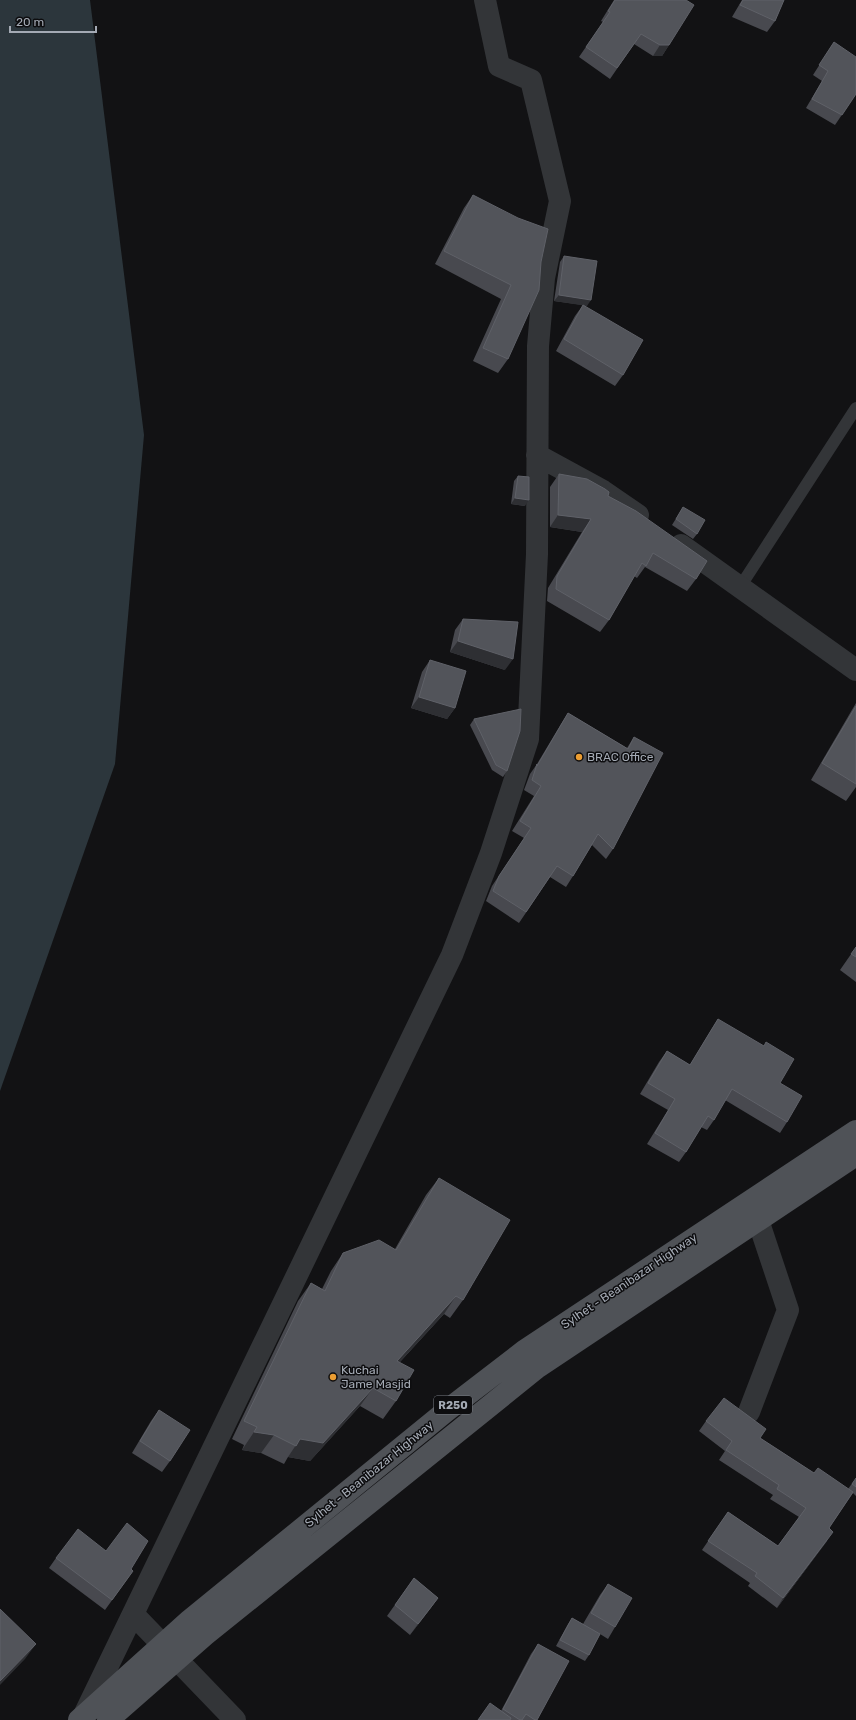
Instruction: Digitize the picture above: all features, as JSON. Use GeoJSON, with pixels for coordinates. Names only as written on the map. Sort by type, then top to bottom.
{"type":"FeatureCollection","features":[{"type":"Feature","properties":{"kind":"main road","name":"Sylhet - Beanibazar Highway"},"geometry":{"type":"LineString","coordinates":[[108,1720],[169,1653],[190,1620],[450,1408],[524,1351],[856,1131]]}},
{"type":"Feature","properties":{"kind":"main road","name":"Sylhet - Beanibazar Highway"},"geometry":{"type":"LineString","coordinates":[[82,1718],[169,1653],[205,1635],[538,1368],[856,1155]]}},
{"type":"Feature","properties":{"kind":"street"},"geometry":{"type":"LineString","coordinates":[[82,1718],[452,955],[491,853],[528,739],[537,554],[538,346],[544,278],[560,201],[531,80],[499,66],[486,0]]}},
{"type":"Feature","properties":{"kind":"street"},"geometry":{"type":"LineString","coordinates":[[537,455],[603,491],[740,586],[856,670]]}},
{"type":"Feature","properties":{"kind":"street"},"geometry":{"type":"LineString","coordinates":[[749,1412],[788,1310],[758,1220]]}},
{"type":"Feature","properties":{"kind":"street"},"geometry":{"type":"LineString","coordinates":[[133,1614],[235,1720]]}},
{"type":"Feature","properties":{"kind":"lane"},"geometry":{"type":"LineString","coordinates":[[740,586],[856,408]]}},
{"type":"Feature","properties":{"kind":"shaded area"},"geometry":{"type":"Polygon","coordinates":[[[0,0],[90,0],[144,435],[115,764],[0,1091],[0,0]]]}},
{"type":"Feature","properties":{"kind":"building"},"geometry":{"type":"Polygon","coordinates":[[[615,0],[686,0],[694,5],[669,45],[660,45],[641,34],[617,68],[586,47],[610,12],[608,11],[615,0]]]}},
{"type":"Feature","properties":{"kind":"building"},"geometry":{"type":"Polygon","coordinates":[[[743,0],[784,0],[775,21],[740,5],[743,0]]]}},
{"type":"Feature","properties":{"kind":"building"},"geometry":{"type":"Polygon","coordinates":[[[834,42],[856,57],[856,94],[842,115],[812,99],[828,71],[819,65],[834,42]]]}},
{"type":"Feature","properties":{"kind":"building"},"geometry":{"type":"Polygon","coordinates":[[[473,195],[518,218],[548,229],[541,262],[539,290],[508,359],[483,348],[511,285],[444,251],[473,195]]]}},
{"type":"Feature","properties":{"kind":"building"},"geometry":{"type":"Polygon","coordinates":[[[564,256],[597,261],[591,300],[559,295],[564,256]]]}},
{"type":"Feature","properties":{"kind":"building"},"geometry":{"type":"Polygon","coordinates":[[[583,305],[643,340],[623,375],[564,339],[583,305]]]}},
{"type":"Feature","properties":{"kind":"building"},"geometry":{"type":"Polygon","coordinates":[[[559,474],[587,479],[605,489],[609,492],[608,496],[636,511],[707,561],[696,579],[653,553],[646,566],[642,563],[609,620],[556,589],[557,576],[591,519],[558,515],[559,474]]]}},
{"type":"Feature","properties":{"kind":"building"},"geometry":{"type":"Polygon","coordinates":[[[518,476],[529,477],[529,500],[515,498],[518,476]]]}},
{"type":"Feature","properties":{"kind":"building"},"geometry":{"type":"Polygon","coordinates":[[[683,507],[705,520],[697,534],[676,519],[683,507]]]}},
{"type":"Feature","properties":{"kind":"building"},"geometry":{"type":"Polygon","coordinates":[[[463,619],[518,622],[513,659],[458,641],[463,619]]]}},
{"type":"Feature","properties":{"kind":"building"},"geometry":{"type":"Polygon","coordinates":[[[430,660],[466,671],[455,708],[419,697],[430,660]]]}},
{"type":"Feature","properties":{"kind":"building"},"geometry":{"type":"Polygon","coordinates":[[[856,706],[856,784],[822,763],[856,706]]]}},
{"type":"Feature","properties":{"kind":"building"},"geometry":{"type":"Polygon","coordinates":[[[521,709],[520,731],[507,771],[496,765],[474,719],[521,709]]]}},
{"type":"Feature","properties":{"kind":"building"},"geometry":{"type":"Polygon","coordinates":[[[568,713],[628,749],[634,737],[663,753],[613,849],[598,834],[573,876],[557,866],[526,912],[493,891],[499,876],[531,828],[520,821],[541,786],[532,780],[537,764],[537,766],[568,713]]]}},
{"type":"Feature","properties":{"kind":"building"},"geometry":{"type":"Polygon","coordinates":[[[856,947],[856,957],[851,954],[856,947]]]}},
{"type":"Feature","properties":{"kind":"building"},"geometry":{"type":"Polygon","coordinates":[[[718,1019],[764,1046],[766,1042],[794,1059],[780,1083],[802,1096],[787,1122],[732,1089],[714,1120],[708,1116],[686,1152],[655,1133],[675,1099],[648,1083],[667,1051],[690,1065],[718,1019]]]}},
{"type":"Feature","properties":{"kind":"building","name":"Kuchai Jame Masjid"},"geometry":{"type":"Polygon","coordinates":[[[439,1178],[510,1220],[463,1300],[456,1296],[397,1361],[414,1370],[396,1401],[373,1388],[323,1443],[300,1439],[296,1446],[274,1435],[254,1432],[257,1427],[244,1421],[311,1283],[325,1291],[343,1253],[379,1240],[396,1250],[439,1178]]]}},
{"type":"Feature","properties":{"kind":"building"},"geometry":{"type":"Polygon","coordinates":[[[724,1398],[766,1429],[760,1438],[814,1473],[818,1468],[853,1492],[829,1528],[833,1532],[783,1598],[755,1576],[757,1573],[708,1541],[728,1512],[778,1546],[806,1508],[777,1489],[779,1485],[726,1450],[732,1441],[706,1421],[724,1398]]]}},
{"type":"Feature","properties":{"kind":"building"},"geometry":{"type":"Polygon","coordinates":[[[159,1410],[190,1430],[170,1461],[140,1441],[159,1410]]]}},
{"type":"Feature","properties":{"kind":"building"},"geometry":{"type":"Polygon","coordinates":[[[856,1478],[856,1487],[852,1484],[856,1478]]]}},
{"type":"Feature","properties":{"kind":"building"},"geometry":{"type":"Polygon","coordinates":[[[127,1523],[148,1541],[131,1569],[133,1571],[112,1600],[56,1558],[78,1529],[106,1551],[127,1523]]]}},
{"type":"Feature","properties":{"kind":"building"},"geometry":{"type":"Polygon","coordinates":[[[414,1578],[438,1598],[418,1624],[395,1605],[414,1578]]]}},
{"type":"Feature","properties":{"kind":"building"},"geometry":{"type":"Polygon","coordinates":[[[608,1584],[632,1598],[615,1627],[591,1613],[608,1584]]]}},
{"type":"Feature","properties":{"kind":"building"},"geometry":{"type":"Polygon","coordinates":[[[0,1609],[36,1644],[0,1681],[0,1609]]]}},
{"type":"Feature","properties":{"kind":"building"},"geometry":{"type":"Polygon","coordinates":[[[572,1618],[600,1634],[589,1655],[560,1640],[572,1618]]]}},
{"type":"Feature","properties":{"kind":"building"},"geometry":{"type":"Polygon","coordinates":[[[538,1644],[569,1661],[537,1720],[526,1714],[522,1720],[520,1720],[503,1709],[538,1644]]]}},
{"type":"Feature","properties":{"kind":"building"},"geometry":{"type":"Polygon","coordinates":[[[490,1703],[511,1718],[510,1720],[478,1720],[490,1703]]]}},
{"type":"Feature","properties":{"kind":"place","name":"BRAC Office"},"geometry":{"type":"Point","coordinates":[579,757]}},
{"type":"Feature","properties":{"kind":"place","name":"Kuchai Jame Masjid"},"geometry":{"type":"Point","coordinates":[333,1377]}}]}
